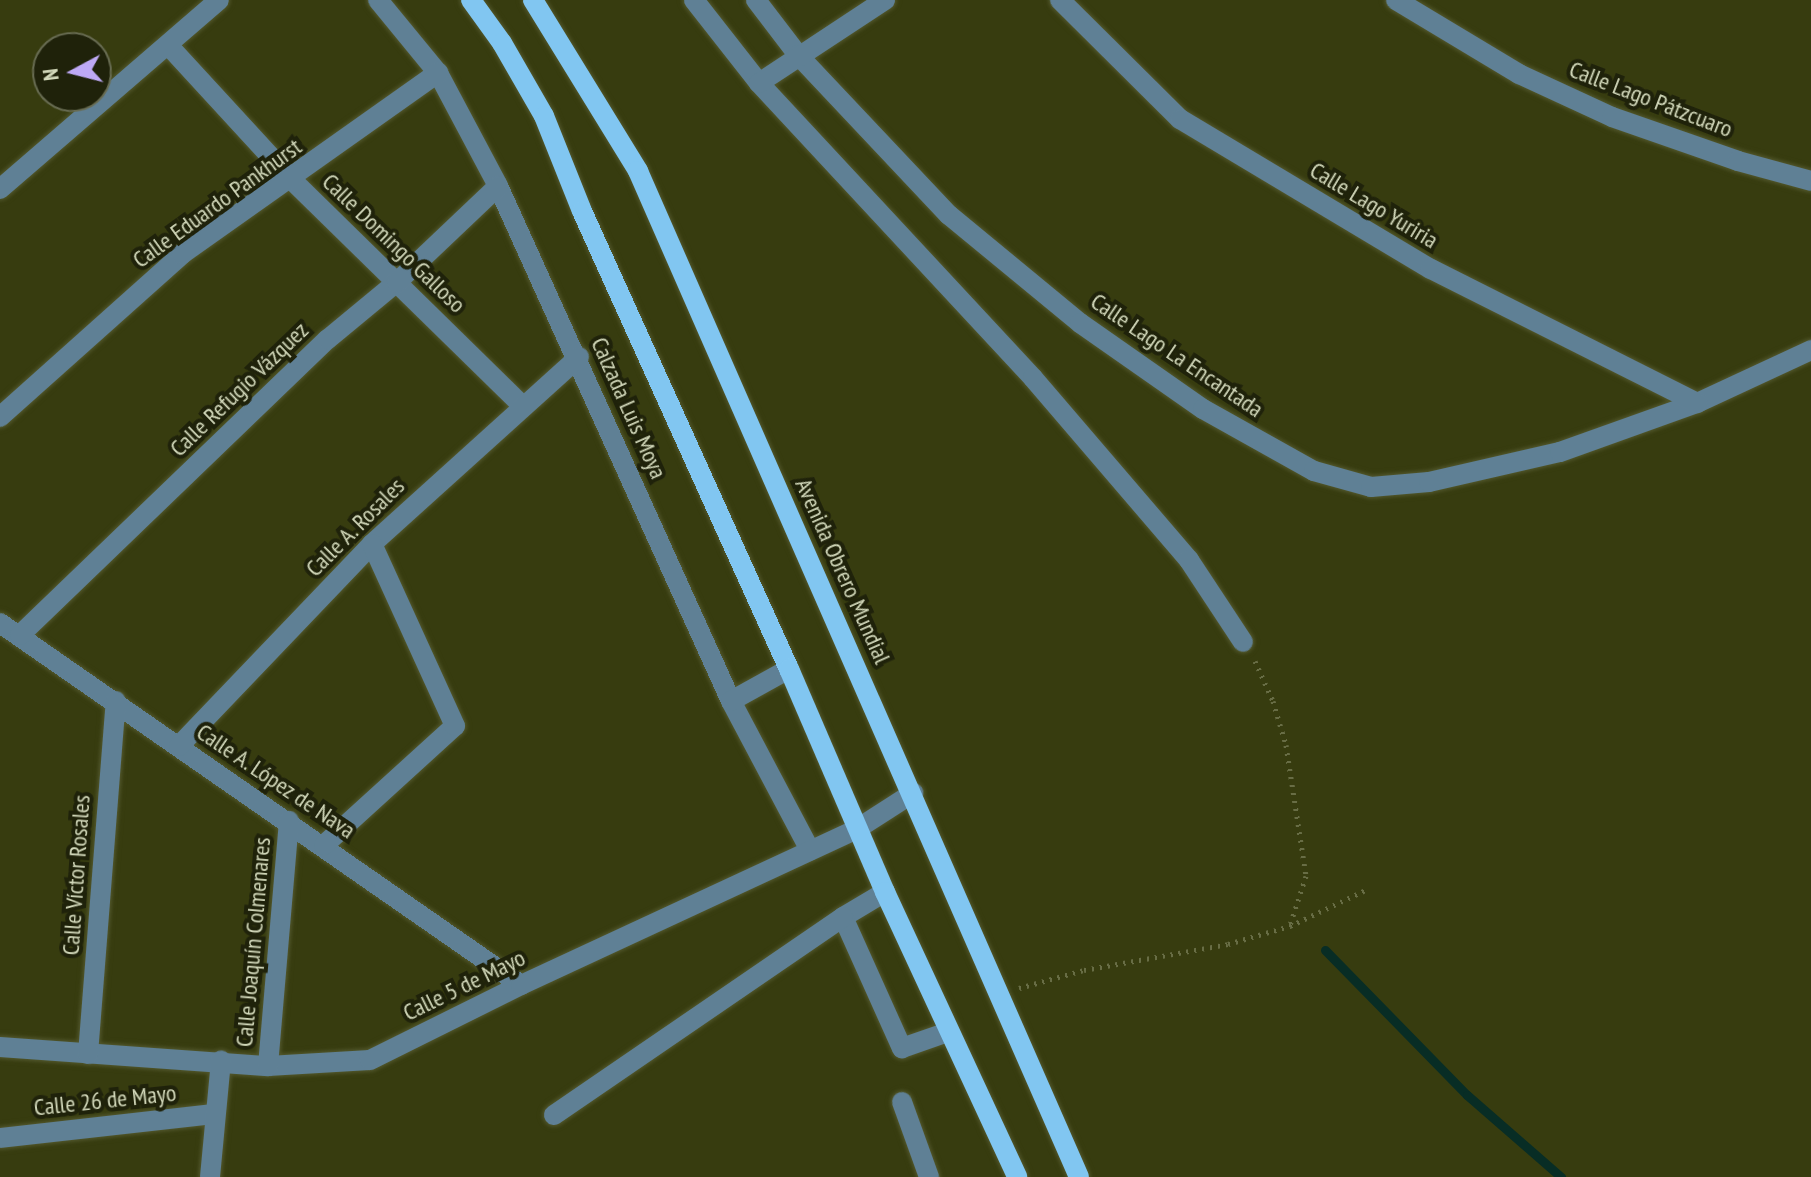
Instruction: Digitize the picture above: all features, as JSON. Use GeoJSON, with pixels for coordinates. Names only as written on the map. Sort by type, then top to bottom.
{"type":"FeatureCollection","features":[{"type":"Feature","properties":{"kind":"main road"},"geometry":{"type":"LineString","coordinates":[[471,0],[502,43],[544,116],[582,211],[789,669],[885,892],[1017,1177]]}},
{"type":"Feature","properties":{"kind":"main road","name":"Avenida Obrero Mundial"},"geometry":{"type":"LineString","coordinates":[[533,0],[638,171],[1079,1177]]}},
{"type":"Feature","properties":{"kind":"street"},"geometry":{"type":"LineString","coordinates":[[0,189],[219,0]]}},
{"type":"Feature","properties":{"kind":"street","name":"Calzada Luis Moya"},"geometry":{"type":"LineString","coordinates":[[378,0],[438,73],[498,186],[579,357],[731,701],[810,850]]}},
{"type":"Feature","properties":{"kind":"street"},"geometry":{"type":"LineString","coordinates":[[694,0],[759,83],[1043,390],[1189,560],[1243,642]]}},
{"type":"Feature","properties":{"kind":"street","name":"Calle Lago La Encantada"},"geometry":{"type":"LineString","coordinates":[[756,0],[798,55],[949,215],[1080,323],[1203,409],[1314,471],[1371,487],[1429,482],[1560,452],[1697,403],[1811,350]]}},
{"type":"Feature","properties":{"kind":"street"},"geometry":{"type":"LineString","coordinates":[[759,83],[885,0]]}},
{"type":"Feature","properties":{"kind":"street","name":"Calle Lago Yuriria"},"geometry":{"type":"LineString","coordinates":[[1060,0],[1180,119],[1431,269],[1697,403]]}},
{"type":"Feature","properties":{"kind":"street","name":"Calle Lago Pátzcuaro"},"geometry":{"type":"LineString","coordinates":[[1396,0],[1519,74],[1612,117],[1738,161],[1811,181]]}},
{"type":"Feature","properties":{"kind":"street","name":"Calle Domingo Galloso"},"geometry":{"type":"LineString","coordinates":[[168,45],[292,180],[522,405]]}},
{"type":"Feature","properties":{"kind":"street","name":"Calle Eduardo Pankhurst"},"geometry":{"type":"LineString","coordinates":[[0,417],[182,254],[292,180],[438,73]]}},
{"type":"Feature","properties":{"kind":"street","name":"Calle Refugio Vázquez"},"geometry":{"type":"LineString","coordinates":[[20,635],[328,339],[397,282],[498,186]]}},
{"type":"Feature","properties":{"kind":"street","name":"Calle A. Rosales"},"geometry":{"type":"LineString","coordinates":[[179,746],[372,544],[522,405],[579,357]]}},
{"type":"Feature","properties":{"kind":"street"},"geometry":{"type":"LineString","coordinates":[[324,845],[455,726],[372,544]]}},
{"type":"Feature","properties":{"kind":"street","name":"Calle A. López de Nava"},"geometry":{"type":"LineString","coordinates":[[0,623],[324,845],[521,985]]}},
{"type":"Feature","properties":{"kind":"street"},"geometry":{"type":"LineString","coordinates":[[731,701],[789,669]]}},
{"type":"Feature","properties":{"kind":"street","name":"Calle Víctor Rosales"},"geometry":{"type":"LineString","coordinates":[[88,1054],[116,701]]}},
{"type":"Feature","properties":{"kind":"street","name":"Calle 5 de Mayo"},"geometry":{"type":"LineString","coordinates":[[0,1047],[268,1066],[370,1060],[521,985],[857,829],[913,793]]}},
{"type":"Feature","properties":{"kind":"street","name":"Calle Joaquín Colmenares"},"geometry":{"type":"LineString","coordinates":[[268,1066],[289,821]]}},
{"type":"Feature","properties":{"kind":"street"},"geometry":{"type":"LineString","coordinates":[[554,1115],[843,917],[885,892]]}},
{"type":"Feature","properties":{"kind":"street"},"geometry":{"type":"LineString","coordinates":[[843,917],[902,1048],[948,1032]]}},
{"type":"Feature","properties":{"kind":"street"},"geometry":{"type":"LineString","coordinates":[[210,1177],[221,1061]]}},
{"type":"Feature","properties":{"kind":"street"},"geometry":{"type":"LineString","coordinates":[[902,1102],[929,1177]]}},
{"type":"Feature","properties":{"kind":"street","name":"Calle 26 de Mayo"},"geometry":{"type":"LineString","coordinates":[[0,1138],[215,1114]]}},
{"type":"Feature","properties":{"kind":"path"},"geometry":{"type":"LineString","coordinates":[[1243,642],[1273,701],[1286,745],[1306,876],[1290,926]]}},
{"type":"Feature","properties":{"kind":"path"},"geometry":{"type":"LineString","coordinates":[[999,994],[1084,970],[1228,944],[1290,926],[1368,889]]}},
{"type":"Feature","properties":{"kind":"waterway"},"geometry":{"type":"LineString","coordinates":[[1325,950],[1467,1095],[1561,1177]]}}]}
